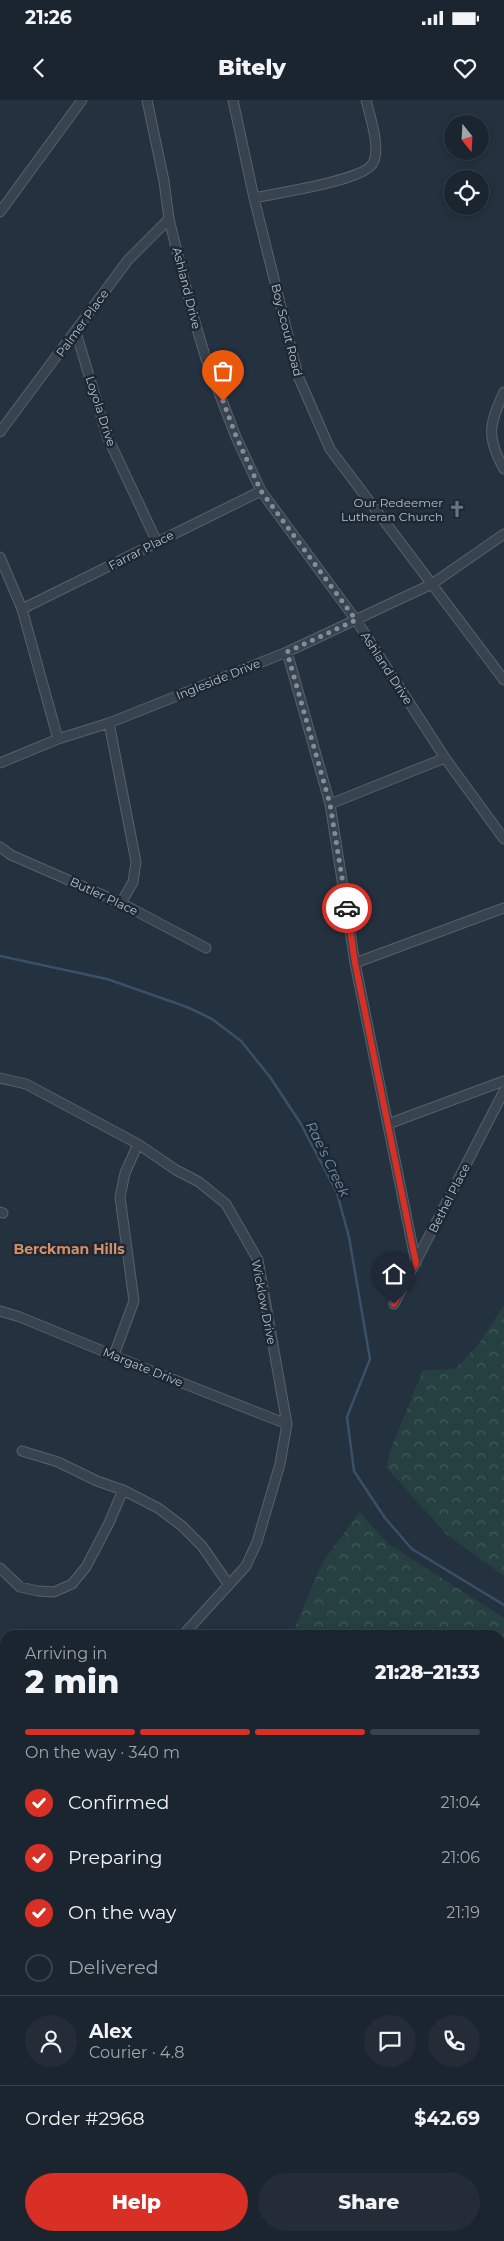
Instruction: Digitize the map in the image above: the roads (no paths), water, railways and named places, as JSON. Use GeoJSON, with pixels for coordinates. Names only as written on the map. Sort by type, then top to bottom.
{"type":"FeatureCollection","features":[{"type":"Feature","properties":{"kind":"street"},"geometry":{"type":"LineString","coordinates":[[0,212],[82,100]]}},
{"type":"Feature","properties":{"kind":"street","name":"Ashland Drive"},"geometry":{"type":"LineString","coordinates":[[147,100],[170,219],[192,312],[206,358],[236,436],[261,491],[356,620],[445,758],[504,839]]}},
{"type":"Feature","properties":{"kind":"street","name":"Boy Scout Road"},"geometry":{"type":"LineString","coordinates":[[233,100],[254,198],[298,376],[314,415],[330,449],[504,680]]}},
{"type":"Feature","properties":{"kind":"street"},"geometry":{"type":"LineString","coordinates":[[254,198],[338,181],[366,172],[374,163],[377,148],[366,100]]}},
{"type":"Feature","properties":{"kind":"street","name":"Palmer Place"},"geometry":{"type":"LineString","coordinates":[[0,432],[128,260],[170,219]]}},
{"type":"Feature","properties":{"kind":"street","name":"Loyola Drive"},"geometry":{"type":"LineString","coordinates":[[76,332],[107,436],[157,542]]}},
{"type":"Feature","properties":{"kind":"street"},"geometry":{"type":"LineString","coordinates":[[504,392],[491,422],[493,450],[504,469]]}},
{"type":"Feature","properties":{"kind":"street","name":"Farrar Place"},"geometry":{"type":"LineString","coordinates":[[22,609],[261,491]]}},
{"type":"Feature","properties":{"kind":"street","name":"Ingleside Drive"},"geometry":{"type":"LineString","coordinates":[[0,763],[58,740],[109,723],[287,652],[432,584],[504,534]]}},
{"type":"Feature","properties":{"kind":"street"},"geometry":{"type":"LineString","coordinates":[[0,557],[22,609],[58,740]]}},
{"type":"Feature","properties":{"kind":"street"},"geometry":{"type":"LineString","coordinates":[[287,652],[330,804],[355,963],[416,1263]]}},
{"type":"Feature","properties":{"kind":"street"},"geometry":{"type":"LineString","coordinates":[[109,723],[136,862],[133,882],[121,902]]}},
{"type":"Feature","properties":{"kind":"street"},"geometry":{"type":"LineString","coordinates":[[330,804],[445,758]]}},
{"type":"Feature","properties":{"kind":"street","name":"Butler Place"},"geometry":{"type":"LineString","coordinates":[[0,847],[11,855],[121,902],[206,948]]}},
{"type":"Feature","properties":{"kind":"street"},"geometry":{"type":"LineString","coordinates":[[355,963],[504,908]]}},
{"type":"Feature","properties":{"kind":"street","name":"Wicklow Drive"},"geometry":{"type":"LineString","coordinates":[[0,1078],[26,1084],[138,1144],[176,1170],[199,1182],[226,1204],[258,1260],[287,1424],[280,1464],[257,1542],[246,1566],[187,1630]]}},
{"type":"Feature","properties":{"kind":"street"},"geometry":{"type":"LineString","coordinates":[[388,1124],[504,1081]]}},
{"type":"Feature","properties":{"kind":"street","name":"Bethel Place"},"geometry":{"type":"LineString","coordinates":[[394,1304],[504,1092]]}},
{"type":"Feature","properties":{"kind":"street"},"geometry":{"type":"LineString","coordinates":[[114,1355],[134,1301],[120,1197],[125,1173],[138,1144]]}},
{"type":"Feature","properties":{"kind":"street","name":"Margate Drive"},"geometry":{"type":"LineString","coordinates":[[0,1311],[20,1317],[287,1424]]}},
{"type":"Feature","properties":{"kind":"street"},"geometry":{"type":"LineString","coordinates":[[22,1451],[58,1462],[97,1481],[123,1490],[158,1508],[182,1526],[202,1546],[229,1585]]}},
{"type":"Feature","properties":{"kind":"street"},"geometry":{"type":"LineString","coordinates":[[0,1568],[20,1587],[38,1591],[54,1592],[72,1584],[86,1567],[109,1523],[123,1490]]}},
{"type":"Feature","properties":{"kind":"waterway","name":"Rae's Creek"},"geometry":{"type":"LineString","coordinates":[[0,956],[107,979],[187,1007],[212,1019],[241,1041],[270,1077],[301,1124],[337,1193],[349,1237],[370,1359],[347,1417],[354,1471],[385,1518],[412,1549],[504,1605]]}},
{"type":"Feature","properties":{"kind":"place","name":"Our Redeemer Lutheran Church"},"geometry":{"type":"Point","coordinates":[457,509]}},
{"type":"Feature","properties":{"kind":"district","name":"Berckman Hills"},"geometry":{"type":"Point","coordinates":[69,1249]}}]}
